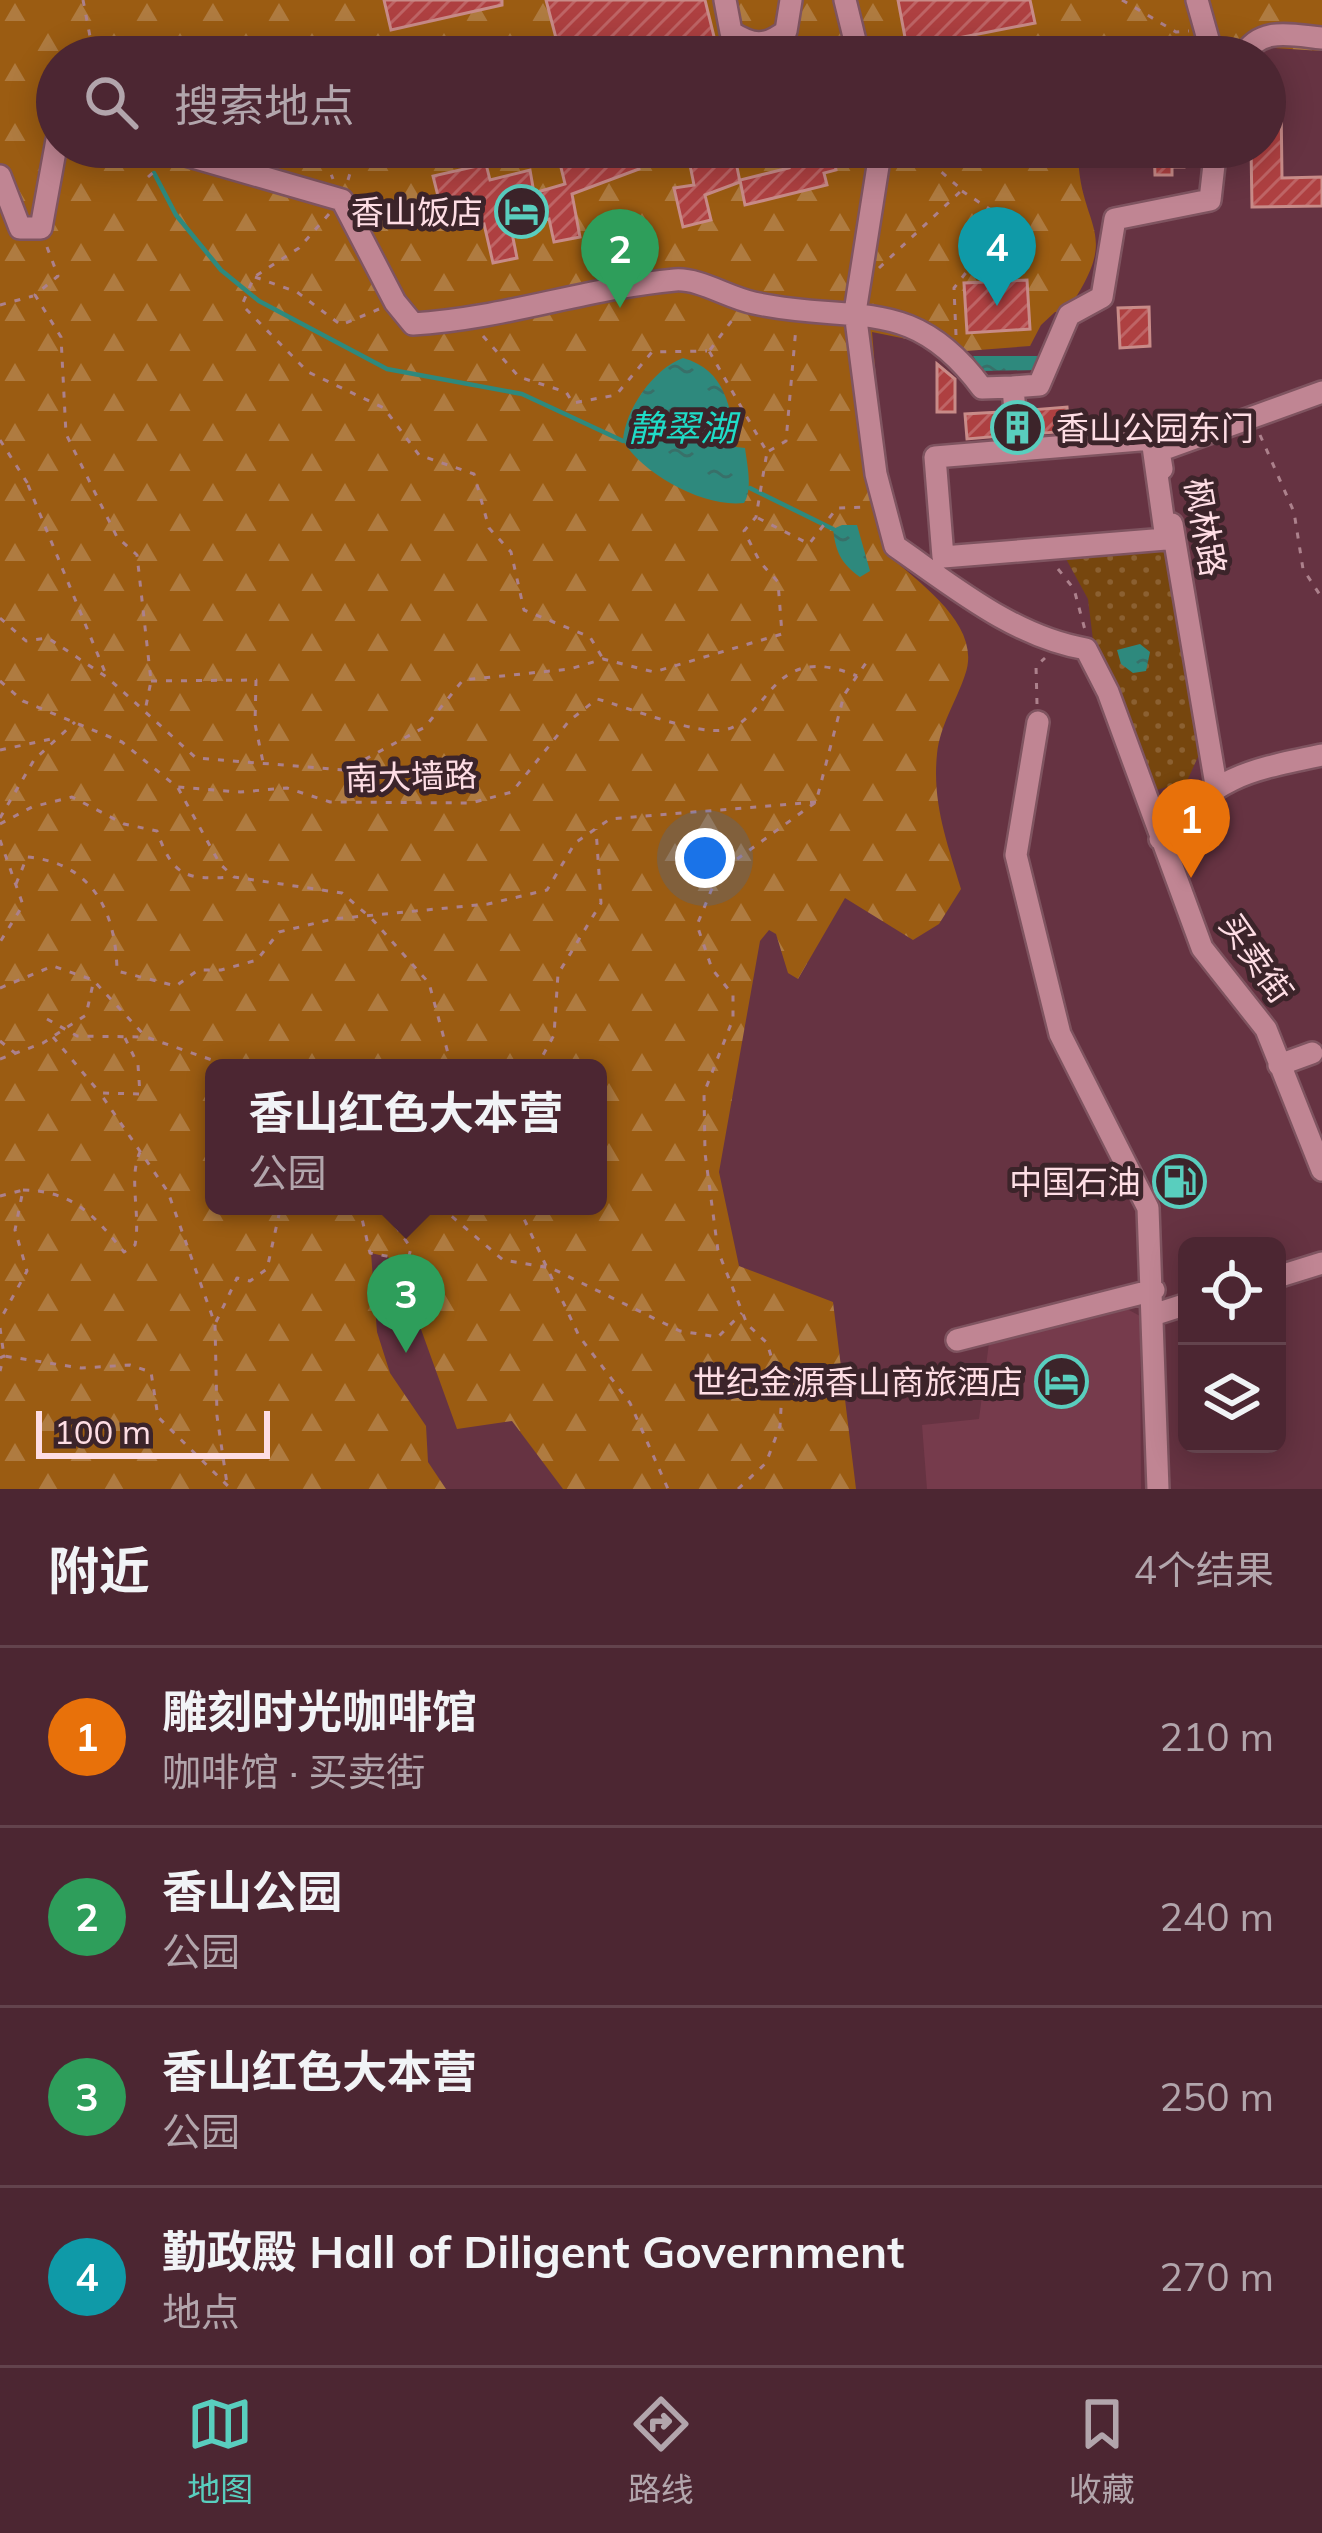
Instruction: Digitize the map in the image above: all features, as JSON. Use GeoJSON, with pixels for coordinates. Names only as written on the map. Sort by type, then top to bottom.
{"type":"FeatureCollection","features":[{"type":"Feature","properties":{"kind":"street"},"geometry":{"type":"LineString","coordinates":[[725,0],[731,32],[738,36]]}},
{"type":"Feature","properties":{"kind":"street"},"geometry":{"type":"LineString","coordinates":[[780,36],[786,31],[792,0]]}},
{"type":"Feature","properties":{"kind":"street"},"geometry":{"type":"LineString","coordinates":[[845,0],[854,36]]}},
{"type":"Feature","properties":{"kind":"street"},"geometry":{"type":"LineString","coordinates":[[1197,0],[1208,36]]}},
{"type":"Feature","properties":{"kind":"street"},"geometry":{"type":"LineString","coordinates":[[1266,36],[1322,38]]}},
{"type":"Feature","properties":{"kind":"street"},"geometry":{"type":"LineString","coordinates":[[0,176],[20,228],[40,228],[52,168]]}},
{"type":"Feature","properties":{"kind":"street"},"geometry":{"type":"LineString","coordinates":[[231,168],[342,200],[394,302],[413,324],[465,321],[680,279],[746,302],[797,313],[855,311],[906,322],[957,355],[982,388],[1039,386],[1069,315],[1102,297],[1115,219],[1210,200],[1214,168]]}},
{"type":"Feature","properties":{"kind":"street"},"geometry":{"type":"LineString","coordinates":[[878,168],[855,311],[883,507],[895,545],[985,608],[1060,645],[1086,650]]}},
{"type":"Feature","properties":{"kind":"street"},"geometry":{"type":"LineString","coordinates":[[1012,386],[1018,450]]}},
{"type":"Feature","properties":{"kind":"street","name":"枫林路"},"geometry":{"type":"LineString","coordinates":[[1216,785],[1160,451],[1322,392]]}},
{"type":"Feature","properties":{"kind":"street"},"geometry":{"type":"LineString","coordinates":[[1152,439],[1166,539],[1045,548],[943,557],[935,457],[1152,439]]}},
{"type":"Feature","properties":{"kind":"street","name":"买卖街"},"geometry":{"type":"LineString","coordinates":[[1086,650],[1108,692],[1202,948],[1266,1029],[1322,1170]]}},
{"type":"Feature","properties":{"kind":"street"},"geometry":{"type":"LineString","coordinates":[[1037,722],[1016,855],[1060,1034],[1148,1208],[1156,1314],[1158,1489]]}},
{"type":"Feature","properties":{"kind":"street"},"geometry":{"type":"LineString","coordinates":[[1160,839],[1216,785],[1238,772],[1322,755]]}},
{"type":"Feature","properties":{"kind":"street"},"geometry":{"type":"LineString","coordinates":[[1279,1065],[1312,1053]]}},
{"type":"Feature","properties":{"kind":"street"},"geometry":{"type":"LineString","coordinates":[[1286,1274],[1322,1263]]}},
{"type":"Feature","properties":{"kind":"street"},"geometry":{"type":"LineString","coordinates":[[957,1340],[1154,1290]]}},
{"type":"Feature","properties":{"kind":"street"},"geometry":{"type":"LineString","coordinates":[[1156,1314],[1178,1307]]}},
{"type":"Feature","properties":{"kind":"path"},"geometry":{"type":"LineString","coordinates":[[83,0],[90,36]]}},
{"type":"Feature","properties":{"kind":"path"},"geometry":{"type":"LineString","coordinates":[[1122,0],[1176,32],[1206,30]]}},
{"type":"Feature","properties":{"kind":"path"},"geometry":{"type":"LineString","coordinates":[[329,168],[342,200]]}},
{"type":"Feature","properties":{"kind":"path"},"geometry":{"type":"LineString","coordinates":[[352,168],[342,200],[299,248],[254,277],[242,305],[308,372],[384,408],[418,455],[474,473],[489,528],[511,552],[524,610],[590,637],[603,659]]}},
{"type":"Feature","properties":{"kind":"path"},"geometry":{"type":"LineString","coordinates":[[937,168],[991,210],[985,248],[954,288],[957,355]]}},
{"type":"Feature","properties":{"kind":"path"},"geometry":{"type":"LineString","coordinates":[[863,280],[962,190]]}},
{"type":"Feature","properties":{"kind":"path"},"geometry":{"type":"LineString","coordinates":[[0,305],[35,295],[58,277],[40,228]]}},
{"type":"Feature","properties":{"kind":"path"},"geometry":{"type":"LineString","coordinates":[[254,277],[297,292],[341,325],[394,302]]}},
{"type":"Feature","properties":{"kind":"path"},"geometry":{"type":"LineString","coordinates":[[35,295],[62,337],[66,434],[118,537],[136,555],[151,682],[145,712]]}},
{"type":"Feature","properties":{"kind":"path"},"geometry":{"type":"LineString","coordinates":[[709,351],[746,302]]}},
{"type":"Feature","properties":{"kind":"path"},"geometry":{"type":"LineString","coordinates":[[767,452],[786,441],[797,313]]}},
{"type":"Feature","properties":{"kind":"path"},"geometry":{"type":"LineString","coordinates":[[465,321],[507,358],[519,377],[566,392],[573,403],[616,395],[652,352],[709,351]]}},
{"type":"Feature","properties":{"kind":"path"},"geometry":{"type":"LineString","coordinates":[[0,618],[26,640],[48,638],[108,678],[196,758],[345,770],[425,727],[464,680],[570,669],[603,659],[654,672],[782,634],[778,582],[760,562],[744,531],[756,517],[767,452],[709,351]]}},
{"type":"Feature","properties":{"kind":"path"},"geometry":{"type":"LineString","coordinates":[[1256,428],[1294,512],[1303,569],[1322,598]]}},
{"type":"Feature","properties":{"kind":"path"},"geometry":{"type":"LineString","coordinates":[[0,440],[28,485],[108,678]]}},
{"type":"Feature","properties":{"kind":"path"},"geometry":{"type":"LineString","coordinates":[[756,517],[808,544],[836,508],[883,507]]}},
{"type":"Feature","properties":{"kind":"path"},"geometry":{"type":"LineString","coordinates":[[1045,548],[1079,600],[1086,650]]}},
{"type":"Feature","properties":{"kind":"path"},"geometry":{"type":"LineString","coordinates":[[738,1489],[766,1462],[780,1426],[782,1390],[767,1343],[742,1313],[718,1251],[705,1153],[704,1093],[733,1019],[733,994],[712,969],[698,925],[713,886],[733,862],[816,802],[844,695],[870,657]]}},
{"type":"Feature","properties":{"kind":"path"},"geometry":{"type":"LineString","coordinates":[[1036,666],[1037,722]]}},
{"type":"Feature","properties":{"kind":"path","name":"南大墙路"},"geometry":{"type":"LineString","coordinates":[[177,787],[240,792],[287,788],[330,802],[471,803],[512,792],[569,721],[597,700],[718,731],[739,726],[776,680],[808,668],[840,669],[857,676]]}},
{"type":"Feature","properties":{"kind":"path"},"geometry":{"type":"LineString","coordinates":[[151,682],[256,680],[255,724],[263,763]]}},
{"type":"Feature","properties":{"kind":"path"},"geometry":{"type":"LineString","coordinates":[[0,681],[23,701],[122,742],[177,787],[220,864],[234,877]]}},
{"type":"Feature","properties":{"kind":"path"},"geometry":{"type":"LineString","coordinates":[[0,821],[34,760],[75,722]]}},
{"type":"Feature","properties":{"kind":"path"},"geometry":{"type":"LineString","coordinates":[[0,750],[58,738]]}},
{"type":"Feature","properties":{"kind":"path"},"geometry":{"type":"LineString","coordinates":[[0,821],[32,806],[71,797],[124,824],[157,831],[167,861],[193,879],[234,877],[342,892],[429,983],[450,1059]]}},
{"type":"Feature","properties":{"kind":"path"},"geometry":{"type":"LineString","coordinates":[[16,884],[27,857],[51,859],[94,885],[116,928],[117,971],[176,986],[198,970],[221,970],[257,960],[279,932],[333,919],[371,919],[547,890],[575,843],[610,819],[816,802]]}},
{"type":"Feature","properties":{"kind":"path"},"geometry":{"type":"LineString","coordinates":[[541,1059],[554,1035],[558,974],[601,903],[596,829]]}},
{"type":"Feature","properties":{"kind":"path"},"geometry":{"type":"LineString","coordinates":[[0,840],[23,905],[0,943]]}},
{"type":"Feature","properties":{"kind":"path"},"geometry":{"type":"LineString","coordinates":[[0,988],[53,966],[93,980],[146,1037]]}},
{"type":"Feature","properties":{"kind":"path"},"geometry":{"type":"LineString","coordinates":[[0,1059],[86,1015],[93,980]]}},
{"type":"Feature","properties":{"kind":"path"},"geometry":{"type":"LineString","coordinates":[[47,1019],[77,1036],[146,1037],[210,1059]]}},
{"type":"Feature","properties":{"kind":"path"},"geometry":{"type":"LineString","coordinates":[[51,1035],[100,1094],[168,1192],[215,1324],[217,1416],[229,1487]]}},
{"type":"Feature","properties":{"kind":"path"},"geometry":{"type":"LineString","coordinates":[[100,1094],[140,1094],[139,1065],[125,1038]]}},
{"type":"Feature","properties":{"kind":"path"},"geometry":{"type":"LineString","coordinates":[[0,1041],[16,1054]]}},
{"type":"Feature","properties":{"kind":"path"},"geometry":{"type":"LineString","coordinates":[[0,1196],[52,1190],[89,1209],[124,1252],[135,1245],[140,1220],[134,1165],[141,1151]]}},
{"type":"Feature","properties":{"kind":"path"},"geometry":{"type":"LineString","coordinates":[[0,1372],[0,1324],[27,1271],[15,1230],[23,1190]]}},
{"type":"Feature","properties":{"kind":"path"},"geometry":{"type":"LineString","coordinates":[[215,1324],[237,1278],[250,1281],[267,1269],[279,1215]]}},
{"type":"Feature","properties":{"kind":"path"},"geometry":{"type":"LineString","coordinates":[[361,1215],[370,1253],[408,1260],[411,1248],[395,1225],[396,1215]]}},
{"type":"Feature","properties":{"kind":"path"},"geometry":{"type":"LineString","coordinates":[[450,1215],[503,1260],[551,1268],[680,1330],[718,1337],[742,1313]]}},
{"type":"Feature","properties":{"kind":"path"},"geometry":{"type":"LineString","coordinates":[[523,1215],[579,1336],[630,1403],[668,1489]]}},
{"type":"Feature","properties":{"kind":"path"},"geometry":{"type":"LineString","coordinates":[[2,1357],[81,1368],[130,1365],[151,1372],[158,1418],[229,1487]]}},
{"type":"Feature","properties":{"kind":"shaded area"},"geometry":{"type":"Polygon","coordinates":[[[1166,539],[1202,748],[1187,781],[1150,792],[1094,648],[1088,599],[1059,546],[1166,539]]]}},
{"type":"Feature","properties":{"kind":"shaded area","name":"世纪金源香山商旅酒店"},"geometry":{"type":"Polygon","coordinates":[[[1127,1309],[1140,1316],[1141,1489],[927,1489],[922,1425],[979,1419],[989,1343],[1127,1309]]]}},
{"type":"Feature","properties":{"kind":"green space"},"geometry":{"type":"Polygon","coordinates":[[[0,0],[1322,0],[1322,51],[1286,49],[1286,36],[36,36],[36,168],[1080,168],[1094,230],[1093,262],[1066,312],[1055,312],[1041,325],[1030,346],[966,351],[872,332],[891,557],[946,608],[965,640],[968,657],[941,733],[936,772],[942,822],[961,889],[939,924],[913,940],[845,898],[798,979],[788,973],[776,934],[769,930],[760,941],[719,1172],[739,1266],[833,1302],[856,1489],[563,1489],[512,1421],[457,1429],[418,1321],[412,1279],[388,1257],[371,1253],[377,1332],[390,1373],[426,1426],[428,1462],[446,1489],[0,1489],[0,0]]]}},
{"type":"Feature","properties":{"kind":"water"},"geometry":{"type":"Polygon","coordinates":[[[973,356],[1046,356],[1038,370],[982,371],[973,356]]]}},
{"type":"Feature","properties":{"kind":"water","name":"静翠湖"},"geometry":{"type":"Polygon","coordinates":[[[683,358],[709,371],[724,392],[736,447],[745,448],[749,484],[744,503],[711,500],[676,486],[645,465],[623,441],[642,392],[661,371],[683,358]]]}},
{"type":"Feature","properties":{"kind":"water"},"geometry":{"type":"Polygon","coordinates":[[[857,525],[870,571],[860,577],[838,551],[833,529],[857,525]]]}},
{"type":"Feature","properties":{"kind":"water"},"geometry":{"type":"Polygon","coordinates":[[[1140,644],[1150,652],[1146,671],[1133,673],[1121,664],[1117,650],[1140,644]]]}},
{"type":"Feature","properties":{"kind":"building"},"geometry":{"type":"Polygon","coordinates":[[[384,0],[502,0],[502,5],[391,30],[384,0]]]}},
{"type":"Feature","properties":{"kind":"building"},"geometry":{"type":"Polygon","coordinates":[[[546,0],[705,0],[714,36],[555,36],[546,0]]]}},
{"type":"Feature","properties":{"kind":"building"},"geometry":{"type":"Polygon","coordinates":[[[898,0],[1030,0],[1035,23],[968,36],[905,36],[898,0]]]}},
{"type":"Feature","properties":{"kind":"building","name":"香山饭店"},"geometry":{"type":"Polygon","coordinates":[[[487,168],[490,180],[530,170],[534,193],[565,184],[561,168],[639,169],[572,194],[580,237],[554,242],[549,219],[511,228],[517,258],[493,263],[484,224],[472,226],[466,197],[440,204],[433,176],[487,168]]]}},
{"type":"Feature","properties":{"kind":"building"},"geometry":{"type":"Polygon","coordinates":[[[691,168],[737,168],[740,182],[705,195],[711,220],[683,227],[674,188],[694,185],[691,168]]]}},
{"type":"Feature","properties":{"kind":"building"},"geometry":{"type":"Polygon","coordinates":[[[789,168],[836,170],[824,173],[827,185],[745,205],[740,180],[789,168]]]}},
{"type":"Feature","properties":{"kind":"building"},"geometry":{"type":"Polygon","coordinates":[[[1155,168],[1172,168],[1172,175],[1155,175],[1155,168]]]}},
{"type":"Feature","properties":{"kind":"building"},"geometry":{"type":"Polygon","coordinates":[[[1251,168],[1282,168],[1282,178],[1322,177],[1322,206],[1252,207],[1251,168]]]}},
{"type":"Feature","properties":{"kind":"building"},"geometry":{"type":"Polygon","coordinates":[[[1027,280],[1030,329],[967,333],[964,283],[1027,280]]]}},
{"type":"Feature","properties":{"kind":"building"},"geometry":{"type":"Polygon","coordinates":[[[1149,307],[1150,346],[1120,348],[1118,308],[1149,307]]]}},
{"type":"Feature","properties":{"kind":"building"},"geometry":{"type":"Polygon","coordinates":[[[937,364],[955,379],[955,412],[937,412],[937,364]]]}},
{"type":"Feature","properties":{"kind":"building"},"geometry":{"type":"Polygon","coordinates":[[[1067,407],[1069,431],[1032,434],[1030,410],[1067,407]]]}},
{"type":"Feature","properties":{"kind":"building"},"geometry":{"type":"Polygon","coordinates":[[[1000,412],[1002,436],[967,439],[965,414],[1000,412]]]}},
{"type":"Feature","properties":{"kind":"waterway"},"geometry":{"type":"LineString","coordinates":[[154,173],[176,215],[221,270],[259,301],[387,369],[522,394],[623,441]]}},
{"type":"Feature","properties":{"kind":"waterway"},"geometry":{"type":"LineString","coordinates":[[750,488],[833,529]]}},
{"type":"Feature","properties":{"kind":"place","name":"香山饭店"},"geometry":{"type":"Point","coordinates":[522,211]}},
{"type":"Feature","properties":{"kind":"place","name":"勤政殿 Hall of Diligent Government"},"geometry":{"type":"Point","coordinates":[997,306]}},
{"type":"Feature","properties":{"kind":"place","name":"香山公园"},"geometry":{"type":"Point","coordinates":[620,308]}},
{"type":"Feature","properties":{"kind":"place","name":"香山公园东门"},"geometry":{"type":"Point","coordinates":[1017,427]}},
{"type":"Feature","properties":{"kind":"place","name":"雕刻时光咖啡馆"},"geometry":{"type":"Point","coordinates":[1191,878]}},
{"type":"Feature","properties":{"kind":"place","name":"中国石油"},"geometry":{"type":"Point","coordinates":[1180,1181]}},
{"type":"Feature","properties":{"kind":"place","name":"香山红色大本营"},"geometry":{"type":"Point","coordinates":[406,1353]}},
{"type":"Feature","properties":{"kind":"place","name":"世纪金源香山商旅酒店"},"geometry":{"type":"Point","coordinates":[1062,1381]}}]}
